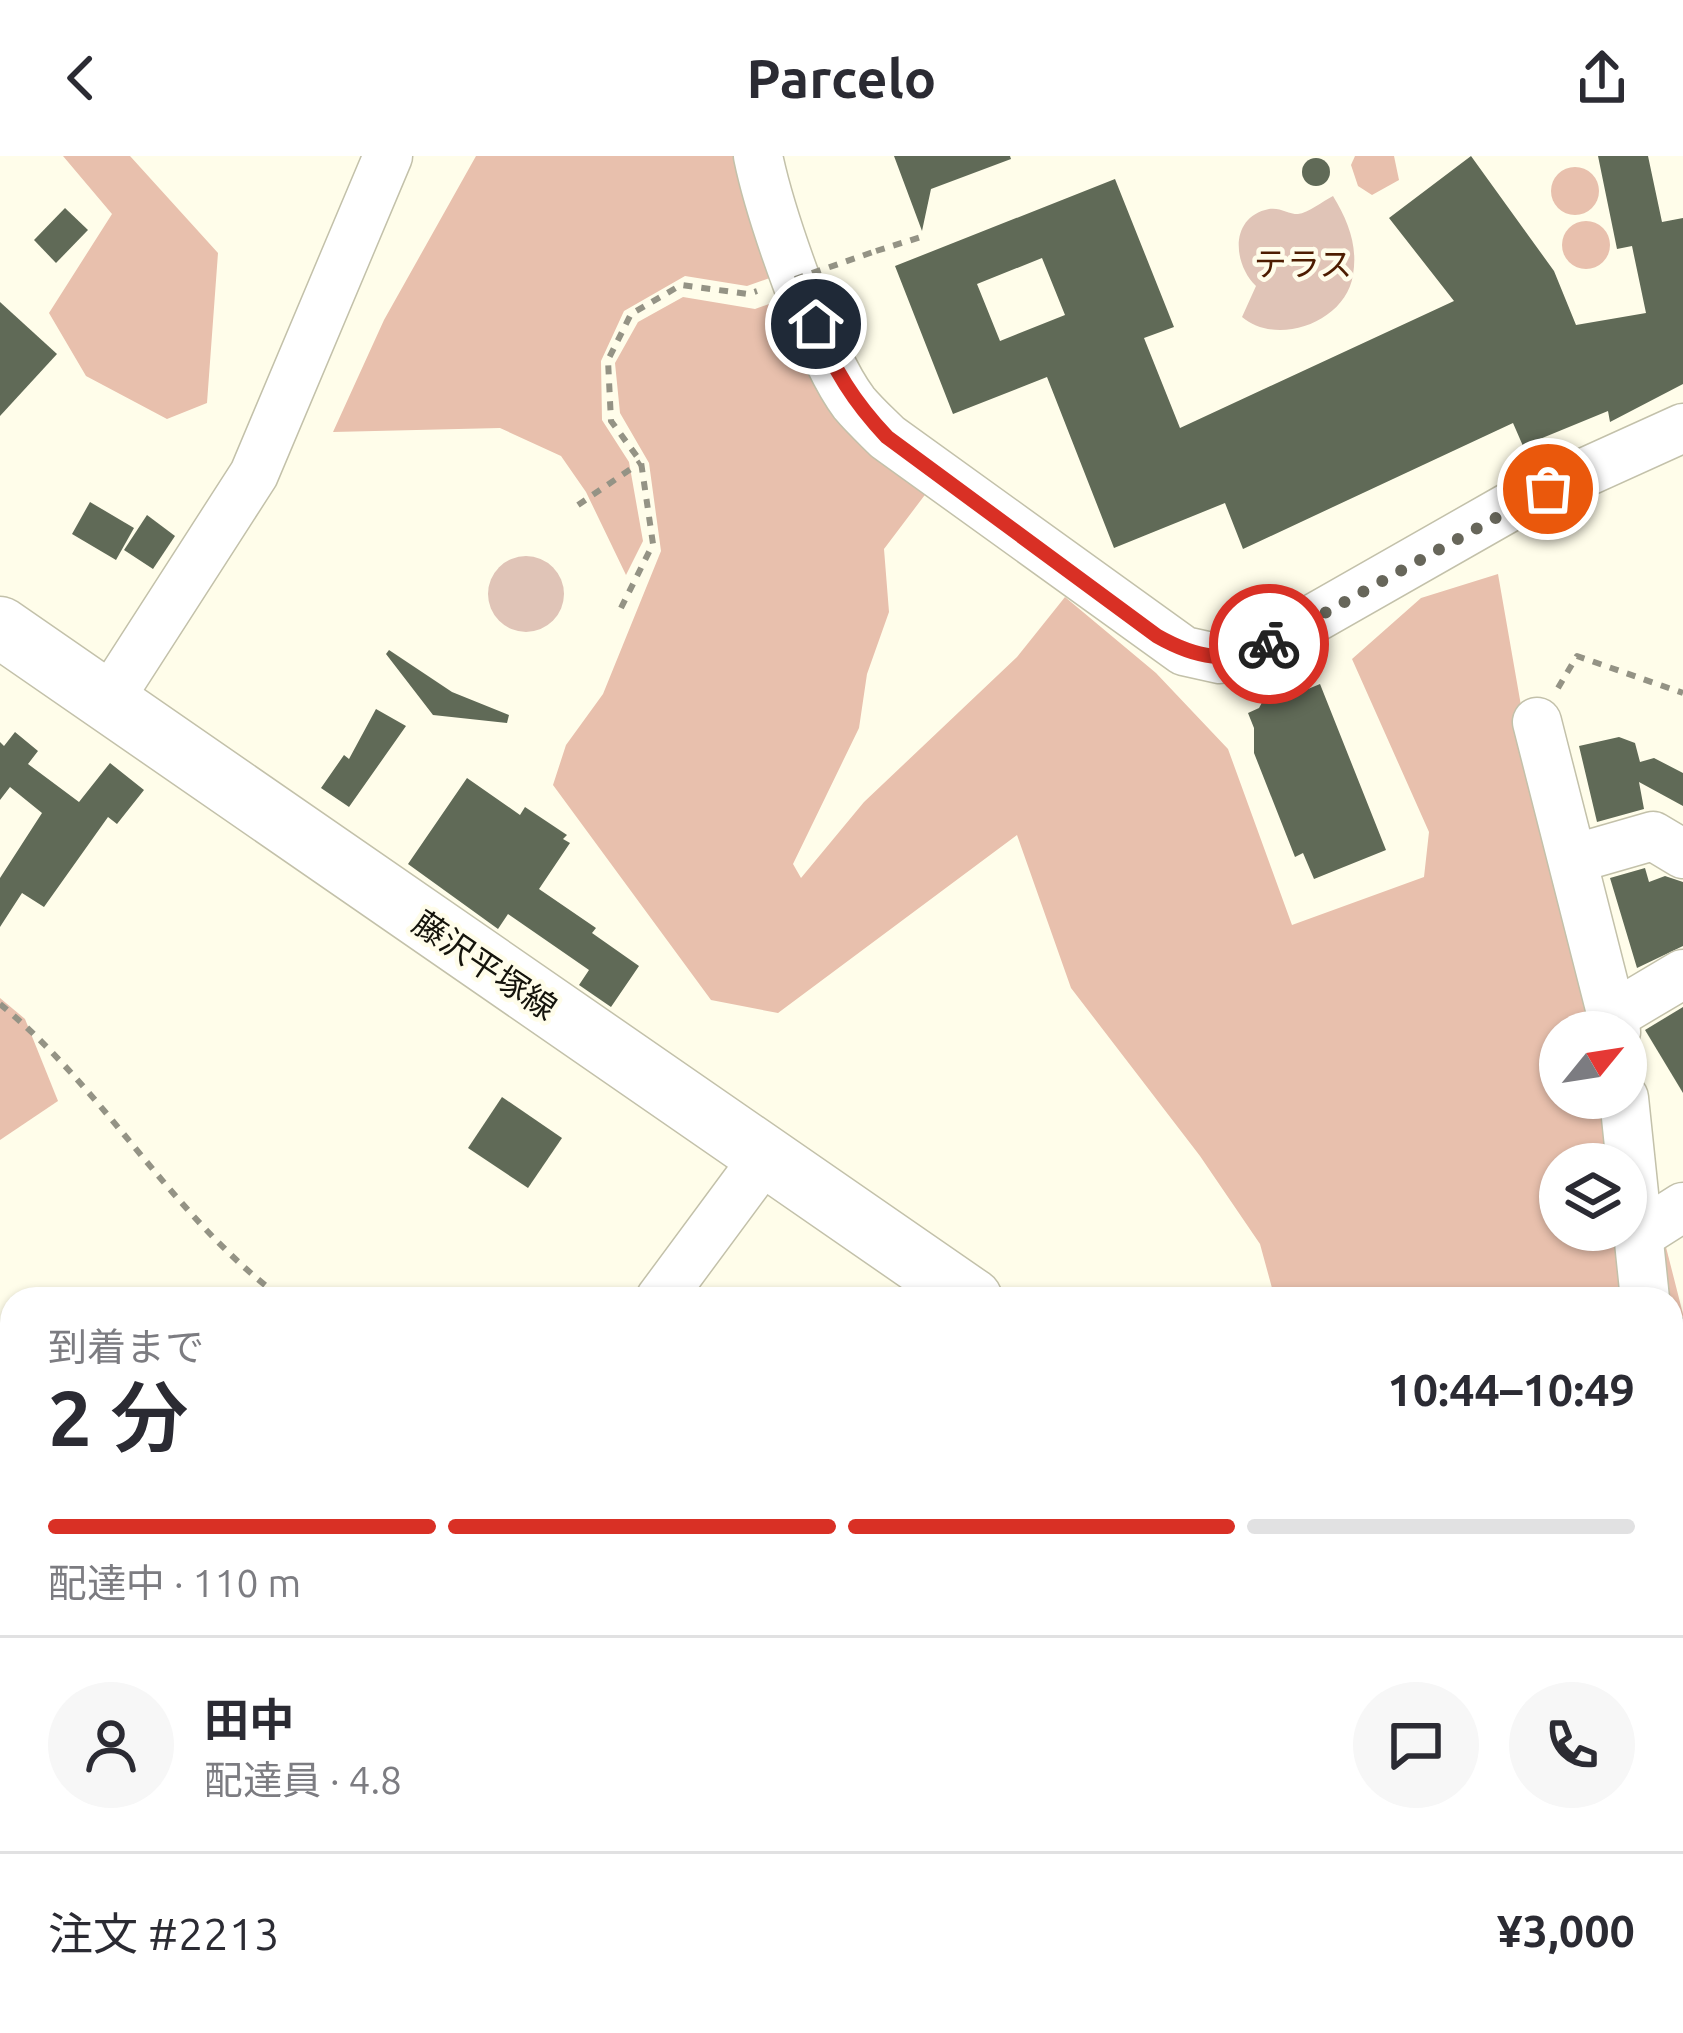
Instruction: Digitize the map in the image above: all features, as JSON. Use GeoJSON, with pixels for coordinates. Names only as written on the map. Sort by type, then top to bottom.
{"type":"FeatureCollection","features":[{"type":"Feature","properties":{"kind":"main road","name":"藤沢平塚線"},"geometry":{"type":"LineString","coordinates":[[0,627],[955,1287]]}},
{"type":"Feature","properties":{"kind":"street"},"geometry":{"type":"LineString","coordinates":[[108,701],[254,475],[388,156]]}},
{"type":"Feature","properties":{"kind":"street"},"geometry":{"type":"LineString","coordinates":[[758,156],[831,365],[854,402],[887,437],[1184,651],[1220,659],[1252,653],[1513,505],[1683,428]]}},
{"type":"Feature","properties":{"kind":"street"},"geometry":{"type":"LineString","coordinates":[[1538,722],[1612,1011]]}},
{"type":"Feature","properties":{"kind":"street"},"geometry":{"type":"LineString","coordinates":[[1573,859],[1653,836],[1683,854]]}},
{"type":"Feature","properties":{"kind":"street"},"geometry":{"type":"LineString","coordinates":[[1632,1011],[1683,974]]}},
{"type":"Feature","properties":{"kind":"street"},"geometry":{"type":"LineString","coordinates":[[669,1287],[765,1156]]}},
{"type":"Feature","properties":{"kind":"street"},"geometry":{"type":"LineString","coordinates":[[1647,1230],[1683,1207]]}},
{"type":"Feature","properties":{"kind":"street"},"geometry":{"type":"LineString","coordinates":[[1641,1251],[1645,1287]]}},
{"type":"Feature","properties":{"kind":"path"},"geometry":{"type":"LineString","coordinates":[[779,284],[924,236]]}},
{"type":"Feature","properties":{"kind":"path"},"geometry":{"type":"LineString","coordinates":[[621,608],[653,544],[641,462],[611,421],[608,360],[631,314],[681,285],[748,294],[764,289]]}},
{"type":"Feature","properties":{"kind":"path"},"geometry":{"type":"LineString","coordinates":[[578,505],[641,462]]}},
{"type":"Feature","properties":{"kind":"path"},"geometry":{"type":"LineString","coordinates":[[1538,722],[1576,656],[1683,693]]}},
{"type":"Feature","properties":{"kind":"path"},"geometry":{"type":"LineString","coordinates":[[0,1004],[46,1042],[228,1256],[268,1287]]}},
{"type":"Feature","properties":{"kind":"green space","name":"テラス"},"geometry":{"type":"Polygon","coordinates":[[[1333,196],[1347,224],[1354,254],[1348,292],[1338,306],[1308,325],[1291,329],[1273,330],[1242,317],[1256,286],[1239,254],[1247,221],[1269,209],[1302,213],[1333,196]]]}},
{"type":"Feature","properties":{"kind":"green space"},"geometry":{"type":"Polygon","coordinates":[[[526,556],[553,567],[564,594],[553,621],[526,632],[499,621],[488,594],[499,567],[526,556]]]}},
{"type":"Feature","properties":{"kind":"shaded area"},"geometry":{"type":"Polygon","coordinates":[[[63,156],[130,156],[218,253],[207,403],[167,419],[86,376],[49,313],[112,214],[63,156]]]}},
{"type":"Feature","properties":{"kind":"shaded area"},"geometry":{"type":"Polygon","coordinates":[[[476,156],[780,156],[801,267],[747,286],[685,276],[624,311],[601,361],[602,420],[629,462],[643,541],[626,575],[586,492],[561,456],[500,428],[333,432],[384,320],[476,156]]]}},
{"type":"Feature","properties":{"kind":"shaded area"},"geometry":{"type":"Polygon","coordinates":[[[1355,156],[1394,156],[1399,180],[1372,195],[1358,186],[1351,165],[1355,156]]]}},
{"type":"Feature","properties":{"kind":"shaded area"},"geometry":{"type":"Polygon","coordinates":[[[1575,167],[1592,174],[1599,191],[1592,208],[1575,215],[1558,208],[1551,191],[1558,174],[1575,167]]]}},
{"type":"Feature","properties":{"kind":"shaded area"},"geometry":{"type":"Polygon","coordinates":[[[1586,221],[1603,228],[1610,245],[1603,262],[1586,269],[1569,262],[1562,245],[1569,228],[1586,221]]]}},
{"type":"Feature","properties":{"kind":"shaded area"},"geometry":{"type":"Polygon","coordinates":[[[814,288],[873,397],[949,463],[884,549],[889,612],[867,674],[859,728],[793,864],[801,878],[864,802],[1017,657],[1065,597],[1156,673],[1228,749],[1292,925],[1424,877],[1429,832],[1352,659],[1421,598],[1498,574],[1549,866],[1587,1011],[1539,1011],[1539,1119],[1622,1119],[1632,1143],[1539,1143],[1539,1251],[1647,1251],[1647,1181],[1676,1287],[1272,1287],[1260,1244],[1200,1156],[1071,988],[1017,835],[778,1013],[711,1000],[553,785],[566,745],[603,694],[661,551],[649,463],[620,413],[615,363],[638,322],[683,297],[755,309],[814,288]]]}},
{"type":"Feature","properties":{"kind":"shaded area"},"geometry":{"type":"Polygon","coordinates":[[[0,998],[25,1019],[58,1101],[0,1140],[0,998]]]}},
{"type":"Feature","properties":{"kind":"building"},"geometry":{"type":"Polygon","coordinates":[[[894,156],[1011,159],[931,189],[922,231],[894,156]]]}},
{"type":"Feature","properties":{"kind":"building"},"geometry":{"type":"Polygon","coordinates":[[[1471,156],[1554,271],[1576,325],[1646,313],[1632,246],[1617,249],[1598,156],[1648,156],[1662,222],[1683,218],[1683,384],[1610,422],[1608,411],[1523,446],[1513,423],[1243,549],[1225,503],[1114,548],[1047,377],[953,414],[895,266],[1115,179],[1174,327],[1144,338],[1180,428],[1454,301],[1389,218],[1471,156]],[[1042,258],[977,284],[1000,341],[1065,315],[1042,258]]]}},
{"type":"Feature","properties":{"kind":"building"},"geometry":{"type":"Polygon","coordinates":[[[1316,158],[1326,162],[1330,172],[1326,182],[1316,186],[1306,182],[1302,172],[1306,162],[1316,158]]]}},
{"type":"Feature","properties":{"kind":"building"},"geometry":{"type":"Polygon","coordinates":[[[65,208],[88,230],[56,263],[34,240],[65,208]]]}},
{"type":"Feature","properties":{"kind":"building"},"geometry":{"type":"Polygon","coordinates":[[[0,302],[57,354],[0,416],[0,302]]]}},
{"type":"Feature","properties":{"kind":"building"},"geometry":{"type":"Polygon","coordinates":[[[90,502],[134,528],[116,560],[72,534],[90,502]]]}},
{"type":"Feature","properties":{"kind":"building"},"geometry":{"type":"Polygon","coordinates":[[[147,515],[175,536],[153,569],[124,550],[147,515]]]}},
{"type":"Feature","properties":{"kind":"building"},"geometry":{"type":"Polygon","coordinates":[[[389,650],[452,692],[509,715],[507,723],[433,715],[386,654],[389,650]]]}},
{"type":"Feature","properties":{"kind":"building"},"geometry":{"type":"Polygon","coordinates":[[[1272,684],[1279,701],[1320,684],[1386,850],[1314,879],[1303,853],[1295,857],[1254,753],[1254,728],[1248,713],[1259,708],[1272,684]]]}},
{"type":"Feature","properties":{"kind":"building"},"geometry":{"type":"Polygon","coordinates":[[[376,709],[406,726],[349,807],[321,788],[344,755],[349,759],[376,709]]]}},
{"type":"Feature","properties":{"kind":"building"},"geometry":{"type":"Polygon","coordinates":[[[15,732],[38,751],[28,764],[79,802],[110,763],[144,790],[117,824],[108,817],[44,907],[22,893],[0,927],[0,878],[42,813],[10,787],[0,800],[0,742],[4,746],[15,732]]]}},
{"type":"Feature","properties":{"kind":"building"},"geometry":{"type":"Polygon","coordinates":[[[1619,737],[1635,743],[1640,762],[1654,758],[1683,773],[1683,806],[1639,782],[1644,809],[1597,822],[1579,746],[1619,737]]]}},
{"type":"Feature","properties":{"kind":"building"},"geometry":{"type":"Polygon","coordinates":[[[467,778],[520,815],[525,807],[567,835],[563,839],[570,843],[539,889],[596,928],[592,933],[639,966],[611,1007],[579,985],[589,970],[508,914],[498,929],[408,864],[467,778]]]}},
{"type":"Feature","properties":{"kind":"building"},"geometry":{"type":"Polygon","coordinates":[[[1645,868],[1649,882],[1665,876],[1683,882],[1683,946],[1637,968],[1610,878],[1645,868]]]}},
{"type":"Feature","properties":{"kind":"building"},"geometry":{"type":"Polygon","coordinates":[[[1683,1007],[1683,1093],[1647,1033],[1647,1029],[1683,1007]]]}},
{"type":"Feature","properties":{"kind":"building"},"geometry":{"type":"Polygon","coordinates":[[[502,1097],[562,1138],[528,1188],[468,1148],[502,1097]]]}},
{"type":"Feature","properties":{"kind":"way so far"},"geometry":{"type":"LineString","coordinates":[[1269,644],[1548,489]]}},
{"type":"Feature","properties":{"kind":"route"},"geometry":{"type":"LineString","coordinates":[[816,324],[831,365],[854,402],[887,437],[1157,636],[1184,651],[1220,659],[1252,653],[1269,644]]}}]}
